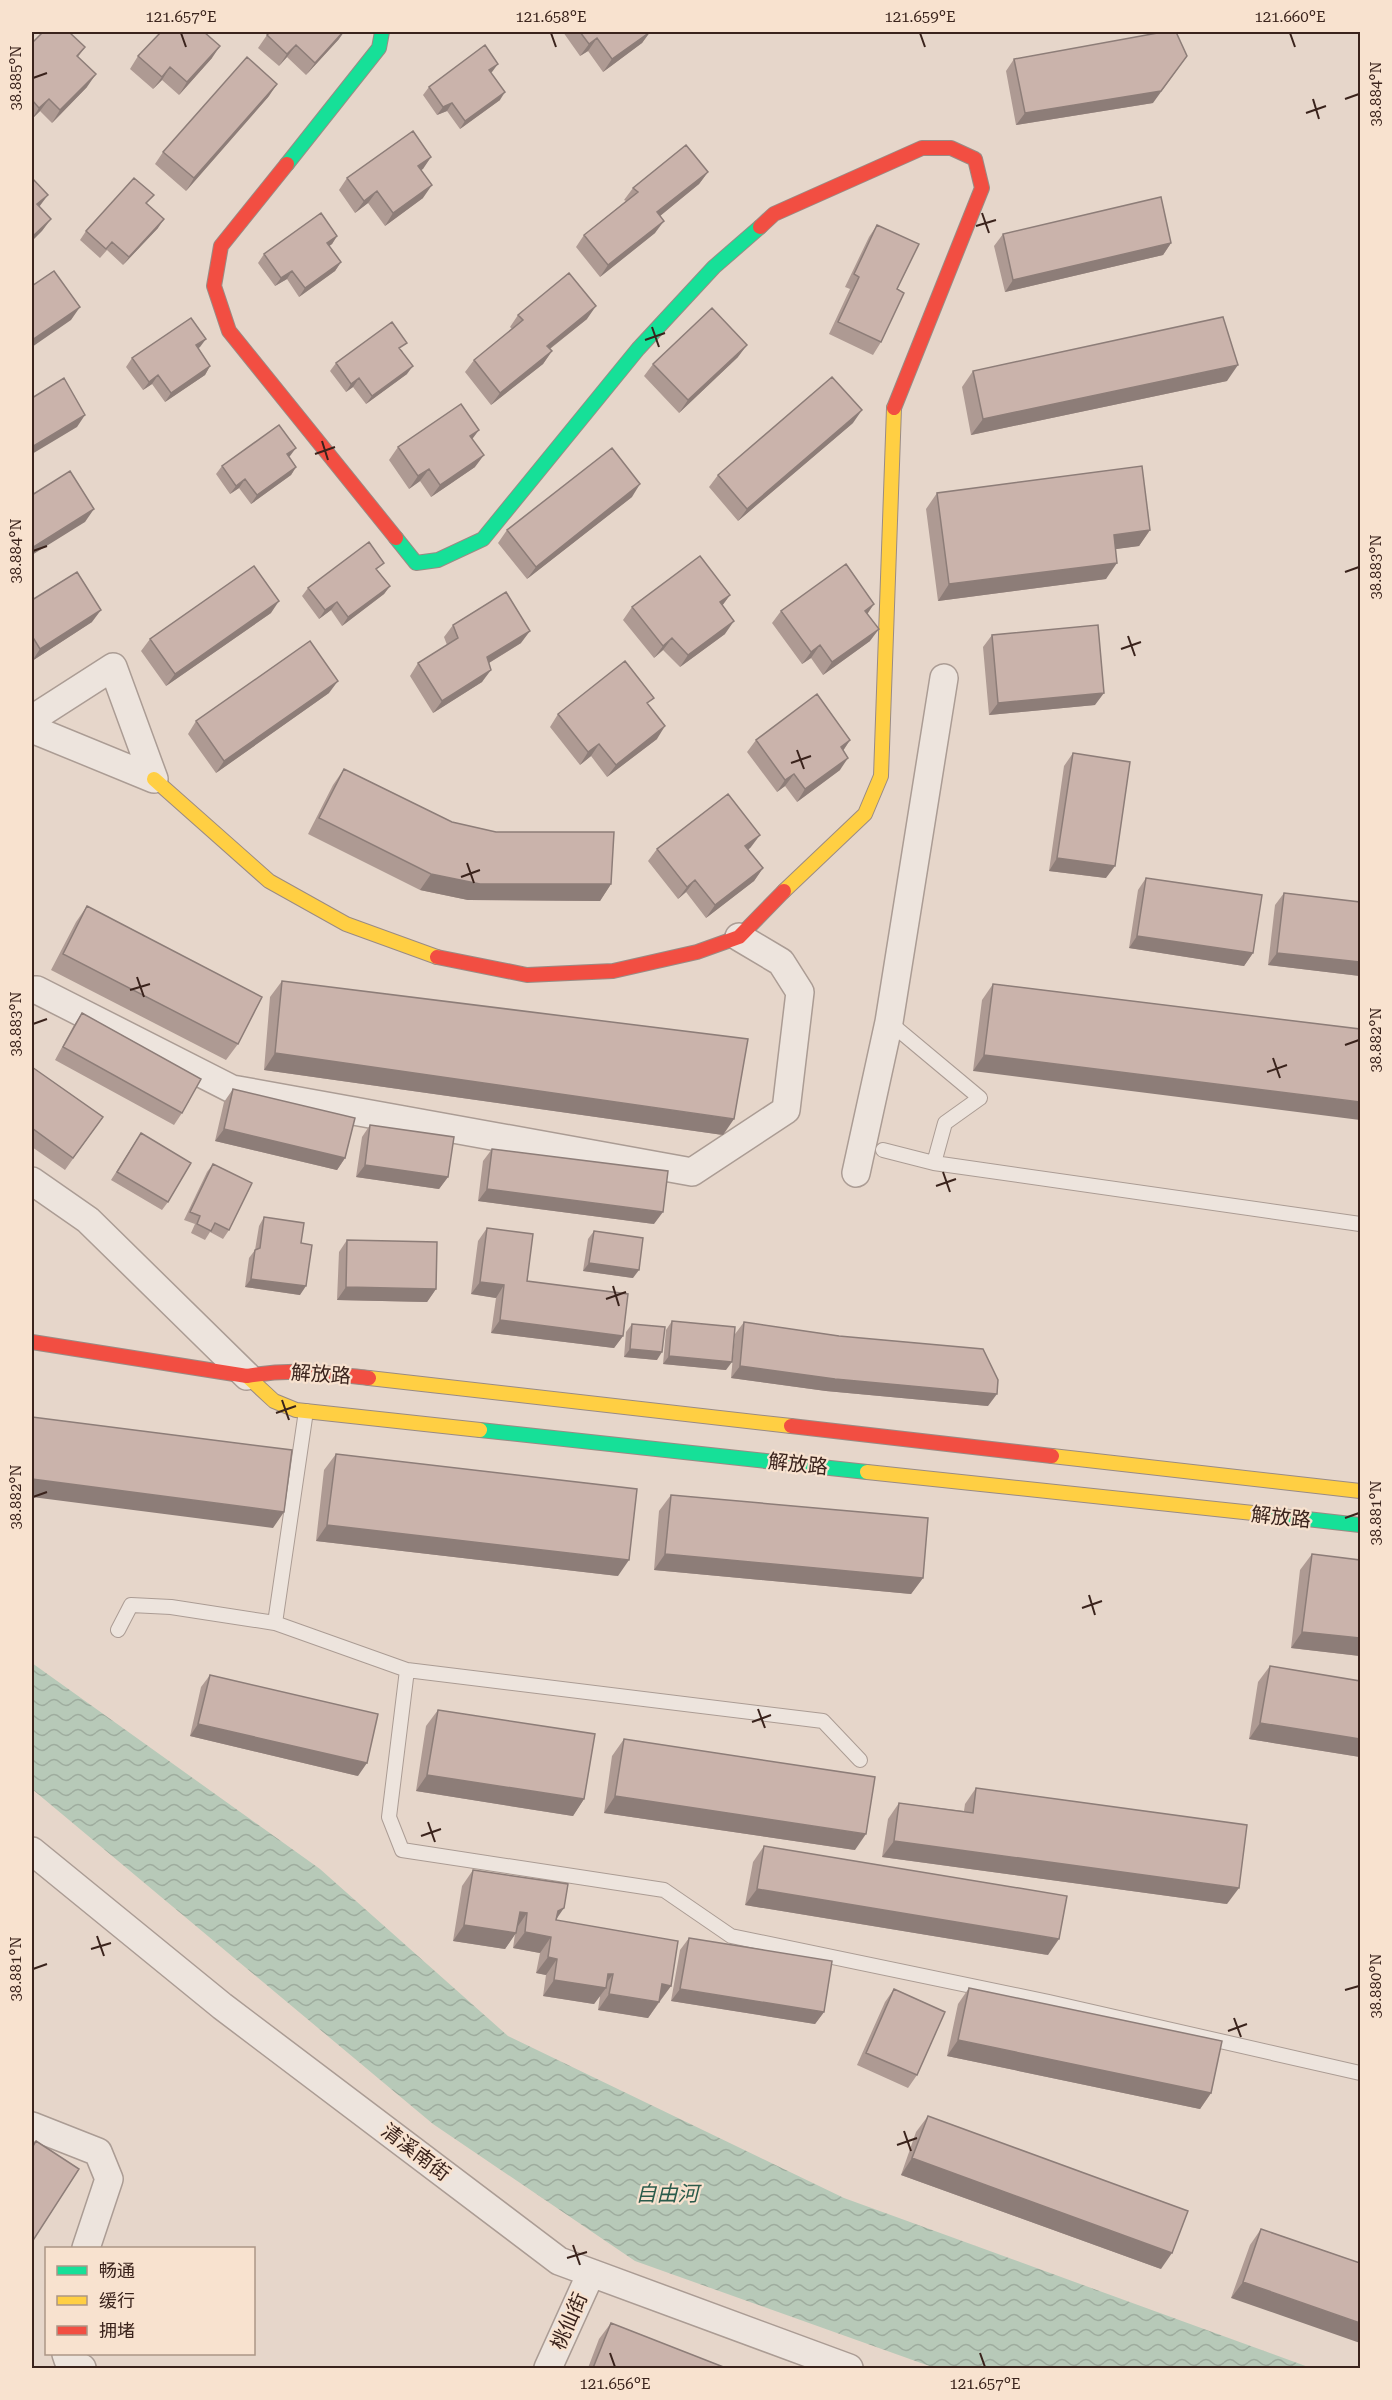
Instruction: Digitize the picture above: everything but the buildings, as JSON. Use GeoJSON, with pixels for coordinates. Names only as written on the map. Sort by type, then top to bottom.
{"type":"FeatureCollection","features":[{"type":"Feature","properties":{"kind":"street"},"geometry":{"type":"LineString","coordinates":[[32,729],[154,779],[269,881],[346,924],[434,956],[527,975],[613,971],[697,952],[739,937],[760,913],[865,814],[881,776],[894,406],[982,189],[975,159],[951,148],[922,148],[774,214],[714,267],[638,350],[483,539],[438,560],[416,564],[229,331],[214,286],[221,246],[379,48],[382,32]]}},
{"type":"Feature","properties":{"kind":"street"},"geometry":{"type":"LineString","coordinates":[[32,719],[113,667],[154,779]]}},
{"type":"Feature","properties":{"kind":"street"},"geometry":{"type":"LineString","coordinates":[[856,1173],[889,1022],[944,678]]}},
{"type":"Feature","properties":{"kind":"street"},"geometry":{"type":"LineString","coordinates":[[32,990],[37,990],[232,1089],[692,1172],[786,1110],[800,992],[781,962],[739,937]]}},
{"type":"Feature","properties":{"kind":"street"},"geometry":{"type":"LineString","coordinates":[[32,1181],[88,1220],[247,1376]]}},
{"type":"Feature","properties":{"kind":"street","name":"解放路"},"geometry":{"type":"LineString","coordinates":[[32,1342],[247,1376],[274,1371],[298,1370],[1360,1491]]}},
{"type":"Feature","properties":{"kind":"street","name":"解放路"},"geometry":{"type":"LineString","coordinates":[[247,1376],[274,1401],[296,1410],[1360,1525]]}},
{"type":"Feature","properties":{"kind":"street","name":"清溪南街"},"geometry":{"type":"LineString","coordinates":[[32,1851],[222,2006],[559,2261],[849,2368]]}},
{"type":"Feature","properties":{"kind":"street"},"geometry":{"type":"LineString","coordinates":[[32,2126],[98,2152],[109,2179],[86,2247]]}},
{"type":"Feature","properties":{"kind":"street","name":"桃仙街"},"geometry":{"type":"LineString","coordinates":[[548,2368],[591,2273]]}},
{"type":"Feature","properties":{"kind":"street"},"geometry":{"type":"LineString","coordinates":[[66,2355],[68,2360],[82,2368]]}},
{"type":"Feature","properties":{"kind":"lane"},"geometry":{"type":"LineString","coordinates":[[889,1022],[980,1098],[945,1124],[934,1163]]}},
{"type":"Feature","properties":{"kind":"lane"},"geometry":{"type":"LineString","coordinates":[[883,1149],[934,1163],[1360,1224]]}},
{"type":"Feature","properties":{"kind":"lane"},"geometry":{"type":"LineString","coordinates":[[275,1623],[306,1411]]}},
{"type":"Feature","properties":{"kind":"lane"},"geometry":{"type":"LineString","coordinates":[[118,1630],[131,1605],[171,1607],[275,1623],[407,1670],[823,1721],[860,1760]]}},
{"type":"Feature","properties":{"kind":"lane"},"geometry":{"type":"LineString","coordinates":[[407,1670],[389,1817],[402,1850],[664,1890],[731,1935],[1049,2002],[1360,2073]]}},
{"type":"Feature","properties":{"kind":"water","name":"自由河"},"geometry":{"type":"Polygon","coordinates":[[[32,1663],[320,1869],[508,2036],[844,2198],[1311,2368],[935,2368],[635,2261],[433,2124],[32,1789],[32,1663]]]}},
{"type":"Feature","properties":{"kind":"traffic: fast"},"geometry":{"type":"LineString","coordinates":[[287,164],[379,48],[382,32]]}},
{"type":"Feature","properties":{"kind":"traffic: fast"},"geometry":{"type":"LineString","coordinates":[[396,538],[416,563],[438,560],[483,539],[638,349],[714,267],[760,227]]}},
{"type":"Feature","properties":{"kind":"traffic: fast"},"geometry":{"type":"LineString","coordinates":[[480,1430],[867,1472]]}},
{"type":"Feature","properties":{"kind":"traffic: fast"},"geometry":{"type":"LineString","coordinates":[[1253,1513],[1360,1525]]}},
{"type":"Feature","properties":{"kind":"traffic: slow"},"geometry":{"type":"LineString","coordinates":[[784,891],[865,814],[881,776],[894,408]]}},
{"type":"Feature","properties":{"kind":"traffic: slow"},"geometry":{"type":"LineString","coordinates":[[154,779],[269,881],[346,924],[437,957]]}},
{"type":"Feature","properties":{"kind":"traffic: slow"},"geometry":{"type":"LineString","coordinates":[[247,1376],[274,1401],[296,1410],[480,1430]]}},
{"type":"Feature","properties":{"kind":"traffic: slow"},"geometry":{"type":"LineString","coordinates":[[369,1378],[791,1426]]}},
{"type":"Feature","properties":{"kind":"traffic: slow"},"geometry":{"type":"LineString","coordinates":[[1052,1456],[1360,1491]]}},
{"type":"Feature","properties":{"kind":"traffic: slow"},"geometry":{"type":"LineString","coordinates":[[867,1472],[1253,1513]]}},
{"type":"Feature","properties":{"kind":"traffic: jam"},"geometry":{"type":"LineString","coordinates":[[760,227],[774,214],[922,148],[951,148],[975,159],[982,188],[894,408]]}},
{"type":"Feature","properties":{"kind":"traffic: jam"},"geometry":{"type":"LineString","coordinates":[[287,164],[221,246],[214,286],[229,331],[396,538]]}},
{"type":"Feature","properties":{"kind":"traffic: jam"},"geometry":{"type":"LineString","coordinates":[[437,957],[527,975],[613,971],[697,952],[739,937],[784,891]]}},
{"type":"Feature","properties":{"kind":"traffic: jam"},"geometry":{"type":"LineString","coordinates":[[32,1342],[247,1376],[294,1372],[369,1378]]}},
{"type":"Feature","properties":{"kind":"traffic: jam"},"geometry":{"type":"LineString","coordinates":[[791,1426],[1052,1456]]}}]}
